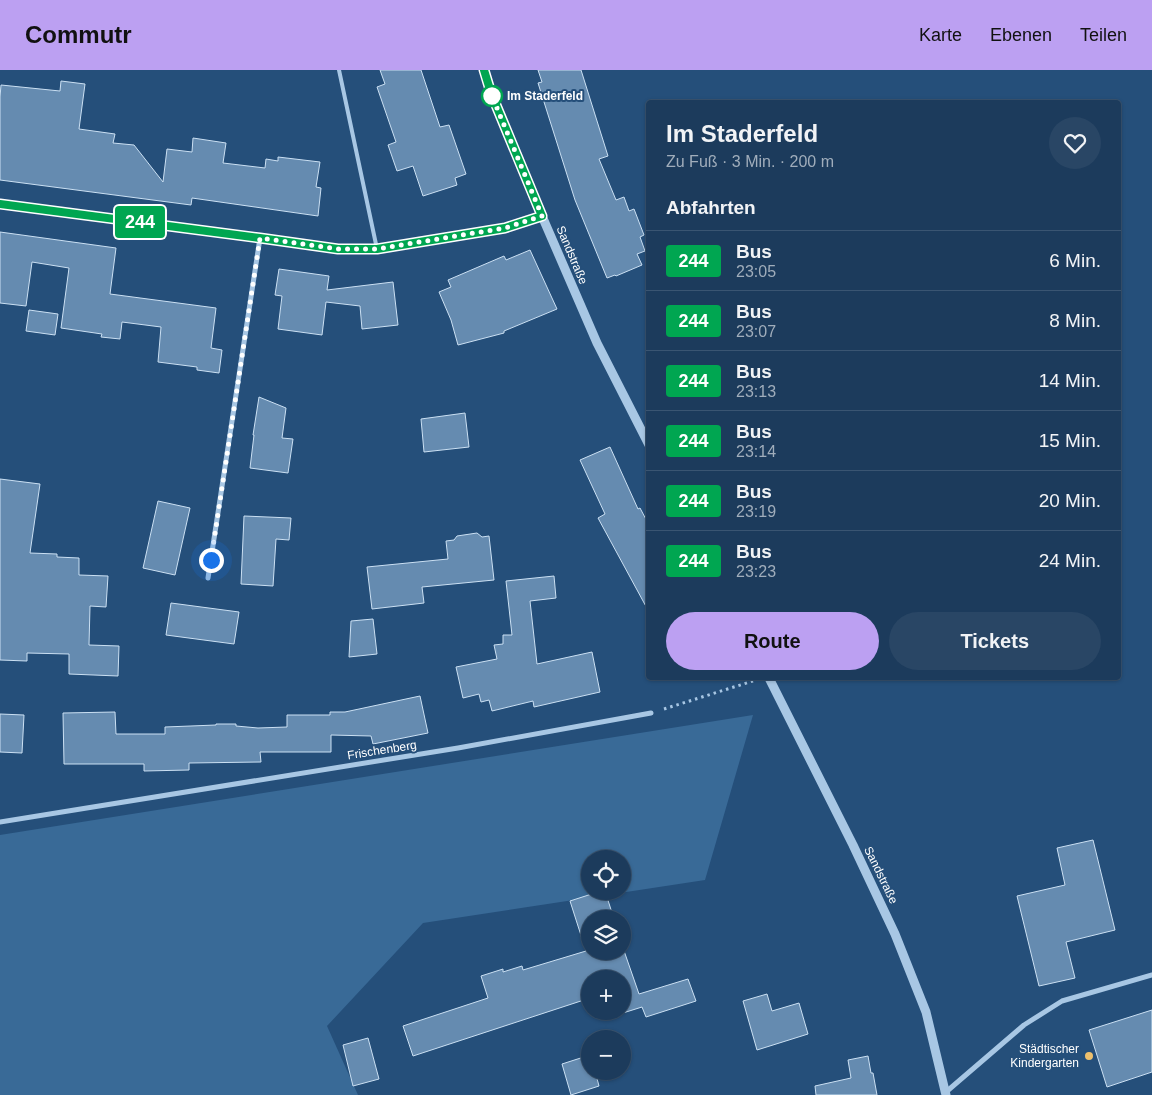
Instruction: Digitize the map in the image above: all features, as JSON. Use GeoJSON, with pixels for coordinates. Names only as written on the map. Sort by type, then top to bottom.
{"type":"FeatureCollection","features":[{"type":"Feature","properties":{"kind":"street","name":"Sandstraße"},"geometry":{"type":"LineString","coordinates":[[484,70],[491,93],[597,343],[646,439]]}},
{"type":"Feature","properties":{"kind":"street"},"geometry":{"type":"LineString","coordinates":[[0,204],[338,249],[377,249],[505,228],[542,216]]}},
{"type":"Feature","properties":{"kind":"street"},"geometry":{"type":"LineString","coordinates":[[208,578],[260,238]]}},
{"type":"Feature","properties":{"kind":"street","name":"Sandstraße"},"geometry":{"type":"LineString","coordinates":[[770,680],[853,845],[895,934],[926,1012],[946,1094],[1024,1025],[1062,1001],[1152,975]]}},
{"type":"Feature","properties":{"kind":"street","name":"Frischenberg"},"geometry":{"type":"LineString","coordinates":[[0,822],[458,748],[651,713]]}},
{"type":"Feature","properties":{"kind":"lane"},"geometry":{"type":"LineString","coordinates":[[339,70],[377,249]]}},
{"type":"Feature","properties":{"kind":"path"},"geometry":{"type":"LineString","coordinates":[[651,713],[753,680]]}},
{"type":"Feature","properties":{"kind":"shaded area"},"geometry":{"type":"Polygon","coordinates":[[[753,715],[705,880],[631,891],[631,850],[581,850],[581,899],[423,923],[327,1026],[358,1095],[0,1095],[0,835],[753,715]]]}},
{"type":"Feature","properties":{"kind":"building"},"geometry":{"type":"Polygon","coordinates":[[[380,70],[421,70],[440,127],[449,125],[466,174],[455,178],[457,185],[423,196],[413,166],[397,171],[388,145],[396,142],[377,87],[385,84],[380,70]]]}},
{"type":"Feature","properties":{"kind":"building"},"geometry":{"type":"Polygon","coordinates":[[[538,70],[581,70],[608,156],[599,159],[616,200],[624,197],[629,211],[634,209],[644,235],[640,237],[645,251],[637,254],[642,265],[607,278],[575,200],[538,83],[542,82],[538,70]]]}},
{"type":"Feature","properties":{"kind":"building"},"geometry":{"type":"Polygon","coordinates":[[[61,81],[85,84],[79,129],[115,134],[113,143],[134,145],[163,182],[167,149],[192,152],[193,138],[226,143],[223,163],[265,168],[266,159],[278,161],[278,157],[320,162],[316,187],[321,188],[318,216],[192,198],[191,205],[0,180],[1,85],[60,91],[61,81]]]}},
{"type":"Feature","properties":{"kind":"building"},"geometry":{"type":"Polygon","coordinates":[[[0,232],[116,248],[110,294],[216,308],[211,348],[222,350],[219,373],[197,370],[197,367],[158,362],[161,327],[122,322],[120,339],[101,337],[102,334],[61,328],[69,268],[32,262],[26,306],[0,303],[0,232]]]}},
{"type":"Feature","properties":{"kind":"building"},"geometry":{"type":"Polygon","coordinates":[[[530,250],[557,309],[504,331],[504,333],[458,345],[451,320],[439,292],[451,287],[448,280],[504,256],[506,260],[530,250]]]}},
{"type":"Feature","properties":{"kind":"building"},"geometry":{"type":"Polygon","coordinates":[[[279,269],[329,276],[327,290],[393,282],[398,325],[362,329],[360,306],[326,302],[322,335],[278,329],[282,296],[275,295],[279,269]]]}},
{"type":"Feature","properties":{"kind":"building"},"geometry":{"type":"Polygon","coordinates":[[[29,310],[58,314],[55,335],[26,331],[29,310]]]}},
{"type":"Feature","properties":{"kind":"building"},"geometry":{"type":"Polygon","coordinates":[[[259,397],[286,408],[282,438],[293,439],[288,473],[250,468],[259,397]]]}},
{"type":"Feature","properties":{"kind":"building"},"geometry":{"type":"Polygon","coordinates":[[[465,413],[469,447],[424,452],[421,419],[465,413]]]}},
{"type":"Feature","properties":{"kind":"building"},"geometry":{"type":"Polygon","coordinates":[[[610,447],[638,509],[640,508],[646,519],[646,606],[598,518],[605,514],[580,460],[610,447]]]}},
{"type":"Feature","properties":{"kind":"building"},"geometry":{"type":"Polygon","coordinates":[[[0,479],[40,484],[30,553],[57,554],[57,557],[79,558],[79,575],[108,576],[106,607],[90,606],[89,645],[119,646],[118,676],[69,674],[69,654],[27,653],[27,661],[0,660],[0,479]]]}},
{"type":"Feature","properties":{"kind":"building"},"geometry":{"type":"Polygon","coordinates":[[[158,501],[190,508],[175,575],[143,568],[158,501]]]}},
{"type":"Feature","properties":{"kind":"building"},"geometry":{"type":"Polygon","coordinates":[[[244,516],[291,518],[289,540],[276,539],[273,586],[241,584],[244,516]]]}},
{"type":"Feature","properties":{"kind":"building"},"geometry":{"type":"Polygon","coordinates":[[[477,533],[482,537],[489,536],[494,580],[422,587],[424,603],[372,609],[367,567],[448,559],[446,541],[454,540],[457,536],[477,533]]]}},
{"type":"Feature","properties":{"kind":"building"},"geometry":{"type":"Polygon","coordinates":[[[554,576],[556,598],[530,601],[537,664],[592,652],[600,692],[534,707],[533,701],[492,711],[489,700],[481,702],[479,694],[463,698],[456,667],[497,659],[494,645],[503,644],[503,635],[512,635],[506,581],[554,576]]]}},
{"type":"Feature","properties":{"kind":"building"},"geometry":{"type":"Polygon","coordinates":[[[171,603],[239,612],[234,644],[166,635],[171,603]]]}},
{"type":"Feature","properties":{"kind":"building"},"geometry":{"type":"Polygon","coordinates":[[[373,619],[377,654],[349,657],[351,621],[373,619]]]}},
{"type":"Feature","properties":{"kind":"building"},"geometry":{"type":"Polygon","coordinates":[[[420,696],[428,733],[373,744],[371,736],[331,735],[331,752],[260,752],[261,762],[189,763],[189,770],[144,771],[144,764],[64,764],[63,713],[115,712],[116,734],[165,734],[165,727],[216,724],[236,724],[236,726],[258,728],[287,727],[287,715],[330,715],[330,712],[345,712],[420,696]]]}},
{"type":"Feature","properties":{"kind":"building"},"geometry":{"type":"Polygon","coordinates":[[[0,714],[24,715],[22,753],[0,752],[0,714]]]}},
{"type":"Feature","properties":{"kind":"building"},"geometry":{"type":"Polygon","coordinates":[[[1093,840],[1115,930],[1066,942],[1075,978],[1039,986],[1017,896],[1065,885],[1057,848],[1093,840]]]}},
{"type":"Feature","properties":{"kind":"building"},"geometry":{"type":"Polygon","coordinates":[[[581,897],[581,900],[608,900],[611,910],[581,910],[581,935],[570,901],[581,897]]]}},
{"type":"Feature","properties":{"kind":"building"},"geometry":{"type":"Polygon","coordinates":[[[581,953],[581,960],[627,960],[631,970],[581,970],[581,1001],[413,1056],[403,1026],[488,998],[481,976],[503,969],[503,972],[522,966],[523,970],[581,953]]]}},
{"type":"Feature","properties":{"kind":"building"},"geometry":{"type":"Polygon","coordinates":[[[631,971],[639,994],[688,979],[696,1001],[646,1017],[642,1007],[631,1010],[631,971]]]}},
{"type":"Feature","properties":{"kind":"building"},"geometry":{"type":"Polygon","coordinates":[[[767,994],[772,1011],[799,1003],[808,1034],[757,1050],[743,1001],[767,994]]]}},
{"type":"Feature","properties":{"kind":"building"},"geometry":{"type":"Polygon","coordinates":[[[1152,1010],[1152,1072],[1107,1087],[1089,1030],[1152,1010]]]}},
{"type":"Feature","properties":{"kind":"building"},"geometry":{"type":"Polygon","coordinates":[[[368,1038],[379,1079],[353,1086],[343,1045],[368,1038]]]}},
{"type":"Feature","properties":{"kind":"building"},"geometry":{"type":"Polygon","coordinates":[[[868,1056],[877,1095],[816,1095],[815,1086],[851,1078],[848,1060],[868,1056]]]}},
{"type":"Feature","properties":{"kind":"building"},"geometry":{"type":"Polygon","coordinates":[[[581,1058],[581,1080],[597,1080],[599,1086],[571,1095],[562,1064],[581,1058]]]}},
{"type":"Feature","properties":{"kind":"bus line","name":"244"},"geometry":{"type":"LineString","coordinates":[[0,204],[338,249],[377,249],[505,228],[542,216],[491,93],[484,70]]}},
{"type":"Feature","properties":{"kind":"place","name":"Im Staderfeld"},"geometry":{"type":"Point","coordinates":[492,96]}},
{"type":"Feature","properties":{"kind":"place","name":"Städtischer Kindergarten"},"geometry":{"type":"Point","coordinates":[1089,1056]}},
{"type":"Feature","properties":{"kind":"route"},"geometry":{"type":"LineString","coordinates":[[211,560],[260,238],[338,249],[377,249],[505,228],[542,216],[492,96]]}}]}
